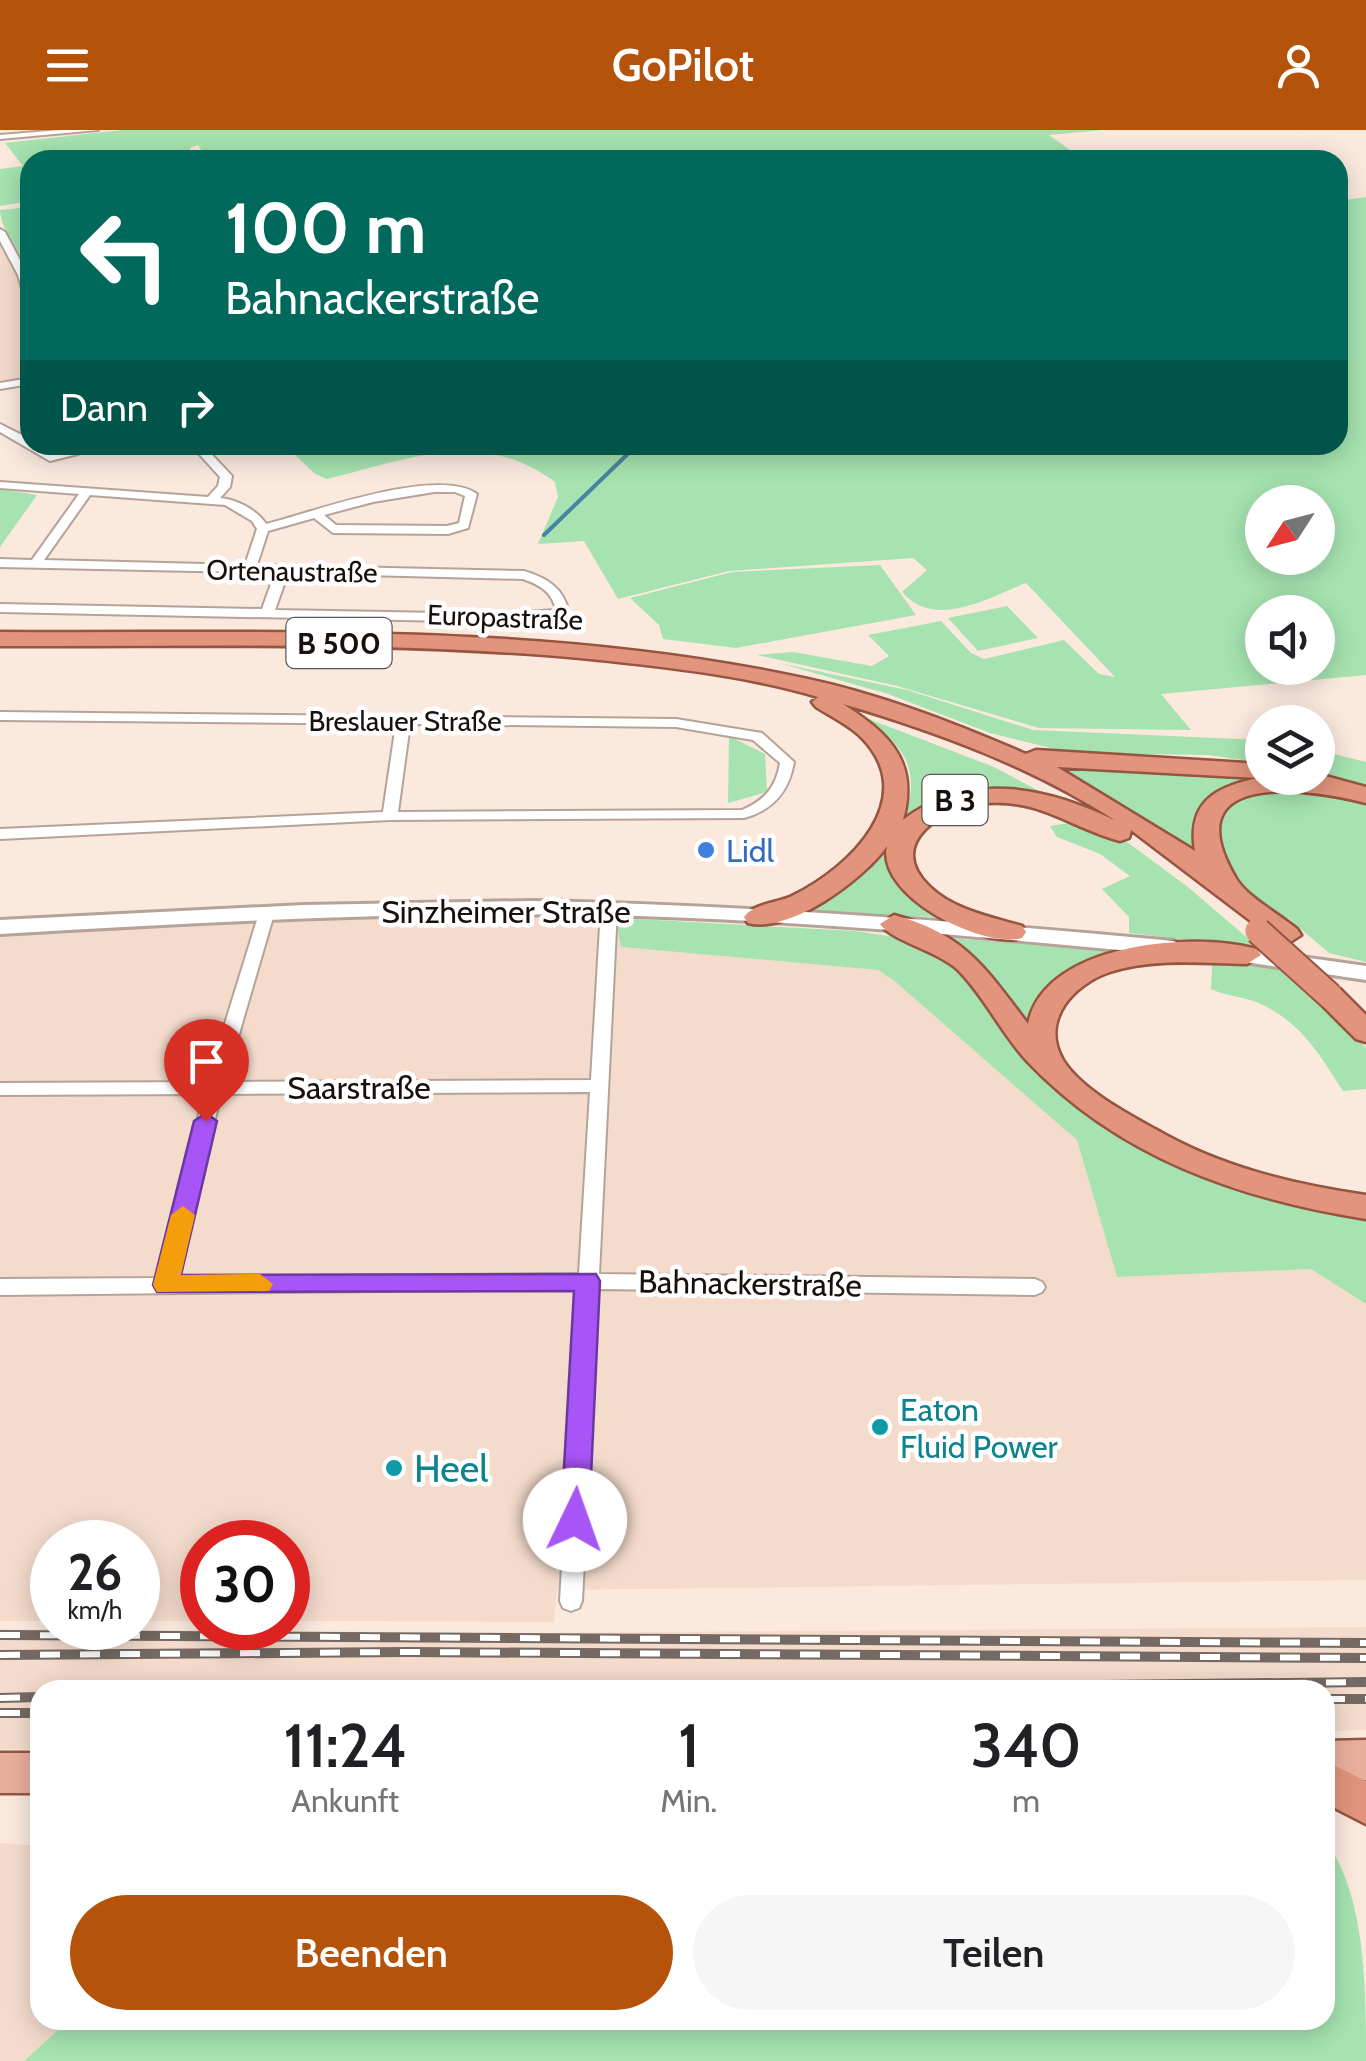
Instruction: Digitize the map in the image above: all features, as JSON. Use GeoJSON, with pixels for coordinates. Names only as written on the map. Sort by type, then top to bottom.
{"type":"FeatureCollection","features":[{"type":"Feature","properties":{"kind":"highway","name":"Europastraße"},"geometry":{"type":"LineString","coordinates":[[0,639],[464,644],[634,653],[798,682],[904,712],[994,747]]}},
{"type":"Feature","properties":{"kind":"highway","name":"Europastraße"},"geometry":{"type":"LineString","coordinates":[[0,648],[499,655],[672,672],[824,702]]}},
{"type":"Feature","properties":{"kind":"highway"},"geometry":{"type":"LineString","coordinates":[[758,917],[785,911],[837,884],[874,847],[897,803],[897,769],[887,748],[855,719],[824,702]]}},
{"type":"Feature","properties":{"kind":"highway","name":"B 500"},"geometry":{"type":"LineString","coordinates":[[824,702],[934,736],[1005,764],[1073,799],[1170,862]]}},
{"type":"Feature","properties":{"kind":"highway"},"geometry":{"type":"LineString","coordinates":[[994,747],[1080,764],[1245,769]]}},
{"type":"Feature","properties":{"kind":"highway","name":"B 500"},"geometry":{"type":"LineString","coordinates":[[994,747],[1117,810],[1239,896],[1354,993]]}},
{"type":"Feature","properties":{"kind":"highway"},"geometry":{"type":"LineString","coordinates":[[1335,787],[1366,796]]}},
{"type":"Feature","properties":{"kind":"highway"},"geometry":{"type":"LineString","coordinates":[[1239,896],[1207,852],[1202,830],[1210,810],[1228,795],[1245,788]]}},
{"type":"Feature","properties":{"kind":"highway","name":"B 3"},"geometry":{"type":"LineString","coordinates":[[1012,932],[948,911],[910,883],[899,852],[904,834],[918,818],[948,802],[972,796],[1030,799],[1101,823],[1170,862],[1252,943],[1354,993],[1366,1032]]}},
{"type":"Feature","properties":{"kind":"highway"},"geometry":{"type":"LineString","coordinates":[[894,924],[943,942],[973,964],[1017,1028],[1053,1070],[1102,1113],[1151,1142],[1225,1174],[1288,1192],[1366,1207]]}},
{"type":"Feature","properties":{"kind":"highway"},"geometry":{"type":"LineString","coordinates":[[1053,1070],[1042,1040],[1045,1012],[1057,993],[1079,975],[1134,958],[1252,943]]}},
{"type":"Feature","properties":{"kind":"highway"},"geometry":{"type":"LineString","coordinates":[[1288,1192],[1332,1191],[1366,1181]]}},
{"type":"Feature","properties":{"kind":"highway"},"geometry":{"type":"LineString","coordinates":[[1335,1786],[1366,1803]]}},
{"type":"Feature","properties":{"kind":"main road"},"geometry":{"type":"LineString","coordinates":[[1335,1760],[1366,1760]]}},
{"type":"Feature","properties":{"kind":"main road"},"geometry":{"type":"LineString","coordinates":[[0,1773],[30,1773]]}},
{"type":"Feature","properties":{"kind":"street"},"geometry":{"type":"LineString","coordinates":[[2,134],[94,130]]}},
{"type":"Feature","properties":{"kind":"street"},"geometry":{"type":"LineString","coordinates":[[0,232],[20,269]]}},
{"type":"Feature","properties":{"kind":"street"},"geometry":{"type":"LineString","coordinates":[[207,455],[226,476],[224,487],[213,498]]}},
{"type":"Feature","properties":{"kind":"street"},"geometry":{"type":"LineString","coordinates":[[0,485],[213,498],[246,510],[263,529]]}},
{"type":"Feature","properties":{"kind":"street"},"geometry":{"type":"LineString","coordinates":[[263,529],[317,515],[398,494],[453,486],[471,494],[464,525],[448,530],[333,529],[317,515]]}},
{"type":"Feature","properties":{"kind":"street"},"geometry":{"type":"LineString","coordinates":[[35,565],[87,491]]}},
{"type":"Feature","properties":{"kind":"street"},"geometry":{"type":"LineString","coordinates":[[249,571],[263,529]]}},
{"type":"Feature","properties":{"kind":"street","name":"Ortenaustraße"},"geometry":{"type":"LineString","coordinates":[[0,563],[524,575],[552,586],[563,614],[498,618],[267,613]]}},
{"type":"Feature","properties":{"kind":"street"},"geometry":{"type":"LineString","coordinates":[[0,608],[267,613],[282,572]]}},
{"type":"Feature","properties":{"kind":"street","name":"Breslauer Straße"},"geometry":{"type":"LineString","coordinates":[[0,716],[721,727],[767,743],[786,762],[786,773],[770,802],[744,814],[390,816]]}},
{"type":"Feature","properties":{"kind":"street"},"geometry":{"type":"LineString","coordinates":[[0,834],[390,816],[403,722]]}},
{"type":"Feature","properties":{"kind":"street"},"geometry":{"type":"LineString","coordinates":[[571,1601],[609,909]]}},
{"type":"Feature","properties":{"kind":"street","name":"Sinzheimer Straße"},"geometry":{"type":"LineString","coordinates":[[0,927],[266,914],[609,909],[1252,943],[1354,993]]}},
{"type":"Feature","properties":{"kind":"street"},"geometry":{"type":"LineString","coordinates":[[166,1285],[214,1088],[266,914]]}},
{"type":"Feature","properties":{"kind":"street","name":"Saarstraße"},"geometry":{"type":"LineString","coordinates":[[0,1090],[599,1086]]}},
{"type":"Feature","properties":{"kind":"street","name":"Bahnackerstraße"},"geometry":{"type":"LineString","coordinates":[[0,1288],[587,1281],[1035,1286]]}},
{"type":"Feature","properties":{"kind":"shaded area"},"geometry":{"type":"Polygon","coordinates":[[[0,238],[20,285],[20,380],[0,384],[0,238]]]}},
{"type":"Feature","properties":{"kind":"shaded area"},"geometry":{"type":"Polygon","coordinates":[[[609,909],[622,947],[878,970],[1077,1140],[1117,1277],[1311,1269],[1366,1304],[1366,1580],[557,1590],[554,1622],[310,1621],[310,1520],[180,1520],[180,1621],[160,1621],[160,1520],[30,1520],[30,1621],[0,1621],[0,927],[609,909]]]}},
{"type":"Feature","properties":{"kind":"shaded area"},"geometry":{"type":"Polygon","coordinates":[[[1366,1627],[1366,1730],[1335,1731],[1335,1680],[30,1680],[30,1749],[0,1749],[0,1629],[30,1629],[30,1650],[160,1650],[160,1630],[180,1630],[180,1650],[310,1650],[310,1631],[1366,1627]]]}},
{"type":"Feature","properties":{"kind":"shaded area"},"geometry":{"type":"Polygon","coordinates":[[[0,1843],[30,1845],[30,2030],[58,2030],[24,2061],[0,2061],[0,1843]]]}},
{"type":"Feature","properties":{"kind":"green space"},"geometry":{"type":"Polygon","coordinates":[[[122,130],[1103,130],[1049,135],[1070,150],[201,150],[198,145],[190,150],[20,150],[20,162],[5,143],[122,130]]]}},
{"type":"Feature","properties":{"kind":"green space"},"geometry":{"type":"Polygon","coordinates":[[[20,166],[20,203],[0,206],[0,169],[20,166]]]}},
{"type":"Feature","properties":{"kind":"green space"},"geometry":{"type":"Polygon","coordinates":[[[1366,197],[1366,675],[1335,678],[1335,595],[1245,595],[1245,685],[1258,685],[1161,694],[1191,730],[1039,728],[897,686],[757,655],[793,652],[872,666],[889,656],[868,635],[941,621],[971,653],[984,659],[1064,640],[1099,674],[1115,677],[1026,583],[963,607],[930,609],[902,592],[927,570],[913,558],[729,571],[618,599],[584,541],[538,544],[558,497],[555,482],[527,465],[493,455],[1348,455],[1348,200],[1366,197]]]}},
{"type":"Feature","properties":{"kind":"green space"},"geometry":{"type":"Polygon","coordinates":[[[20,208],[20,256],[4,226],[0,210],[20,208]]]}},
{"type":"Feature","properties":{"kind":"green space"},"geometry":{"type":"Polygon","coordinates":[[[295,455],[427,455],[415,457],[327,479],[315,474],[295,455]]]}},
{"type":"Feature","properties":{"kind":"green space"},"geometry":{"type":"Polygon","coordinates":[[[0,489],[37,495],[0,547],[0,489]]]}},
{"type":"Feature","properties":{"kind":"green space"},"geometry":{"type":"Polygon","coordinates":[[[880,565],[916,615],[736,648],[663,639],[659,625],[630,598],[732,572],[880,565]]]}},
{"type":"Feature","properties":{"kind":"green space"},"geometry":{"type":"Polygon","coordinates":[[[1007,606],[1038,638],[978,651],[948,618],[1007,606]]]}},
{"type":"Feature","properties":{"kind":"green space"},"geometry":{"type":"Polygon","coordinates":[[[779,663],[907,690],[1033,730],[1245,739],[1245,760],[1209,755],[1071,753],[990,733],[888,694],[779,663]]]}},
{"type":"Feature","properties":{"kind":"green space"},"geometry":{"type":"Polygon","coordinates":[[[861,716],[994,767],[1058,801],[966,793],[928,806],[910,821],[894,842],[949,917],[796,914],[858,875],[878,856],[906,813],[911,790],[905,758],[889,737],[861,716]]]}},
{"type":"Feature","properties":{"kind":"green space"},"geometry":{"type":"Polygon","coordinates":[[[729,736],[765,754],[767,792],[728,803],[729,736]]]}},
{"type":"Feature","properties":{"kind":"green space"},"geometry":{"type":"Polygon","coordinates":[[[1335,754],[1366,762],[1366,962],[1329,953],[1288,918],[1281,920],[1237,878],[1210,823],[1245,796],[1335,795],[1335,754]]]}},
{"type":"Feature","properties":{"kind":"green space"},"geometry":{"type":"Polygon","coordinates":[[[1045,765],[1245,773],[1245,782],[1222,789],[1205,805],[1202,860],[1125,808],[1045,765]]]}},
{"type":"Feature","properties":{"kind":"green space"},"geometry":{"type":"Polygon","coordinates":[[[1069,823],[1119,836],[1188,887],[1315,996],[1366,1048],[1366,1089],[1343,1091],[1309,1042],[1277,1013],[1257,1002],[1211,989],[1213,943],[1129,933],[1129,917],[1102,889],[1130,876],[1100,854],[1057,837],[1050,826],[1069,823]]]}},
{"type":"Feature","properties":{"kind":"green space"},"geometry":{"type":"Polygon","coordinates":[[[636,919],[855,931],[902,938],[943,952],[984,998],[1002,1029],[1048,1077],[1113,1128],[1366,1212],[1366,1304],[1311,1269],[1117,1277],[1077,1140],[892,979],[878,970],[621,947],[617,928],[636,919]]]}},
{"type":"Feature","properties":{"kind":"green space"},"geometry":{"type":"Polygon","coordinates":[[[949,938],[1124,952],[1097,960],[1036,1043],[988,969],[949,938]]]}},
{"type":"Feature","properties":{"kind":"green space"},"geometry":{"type":"Polygon","coordinates":[[[1335,1856],[1356,1915],[1364,1973],[1366,2061],[24,2061],[58,2030],[1335,2030],[1335,1856]]]}},
{"type":"Feature","properties":{"kind":"waterway"},"geometry":{"type":"LineString","coordinates":[[544,535],[627,455]]}},
{"type":"Feature","properties":{"kind":"railway"},"geometry":{"type":"LineString","coordinates":[[0,1635],[1366,1643]]}},
{"type":"Feature","properties":{"kind":"railway"},"geometry":{"type":"LineString","coordinates":[[0,1655],[409,1652],[1366,1658]]}},
{"type":"Feature","properties":{"kind":"railway"},"geometry":{"type":"LineString","coordinates":[[1335,1682],[1366,1682]]}},
{"type":"Feature","properties":{"kind":"railway"},"geometry":{"type":"LineString","coordinates":[[0,1698],[30,1697]]}},
{"type":"Feature","properties":{"kind":"railway"},"geometry":{"type":"LineString","coordinates":[[1335,1699],[1366,1699]]}},
{"type":"Feature","properties":{"kind":"railway"},"geometry":{"type":"LineString","coordinates":[[0,1713],[30,1713]]}},
{"type":"Feature","properties":{"kind":"slow traffic"},"geometry":{"type":"LineString","coordinates":[[183,1215],[166,1285],[260,1284]]}},
{"type":"Feature","properties":{"kind":"place","name":"Lidl"},"geometry":{"type":"Point","coordinates":[706,850]}},
{"type":"Feature","properties":{"kind":"place","name":"Eaton Fluid Power"},"geometry":{"type":"Point","coordinates":[880,1427]}},
{"type":"Feature","properties":{"kind":"place","name":"Heel"},"geometry":{"type":"Point","coordinates":[394,1468]}},
{"type":"Feature","properties":{"kind":"route"},"geometry":{"type":"LineString","coordinates":[[206,1121],[166,1285],[587,1281],[575,1520]]}}]}
